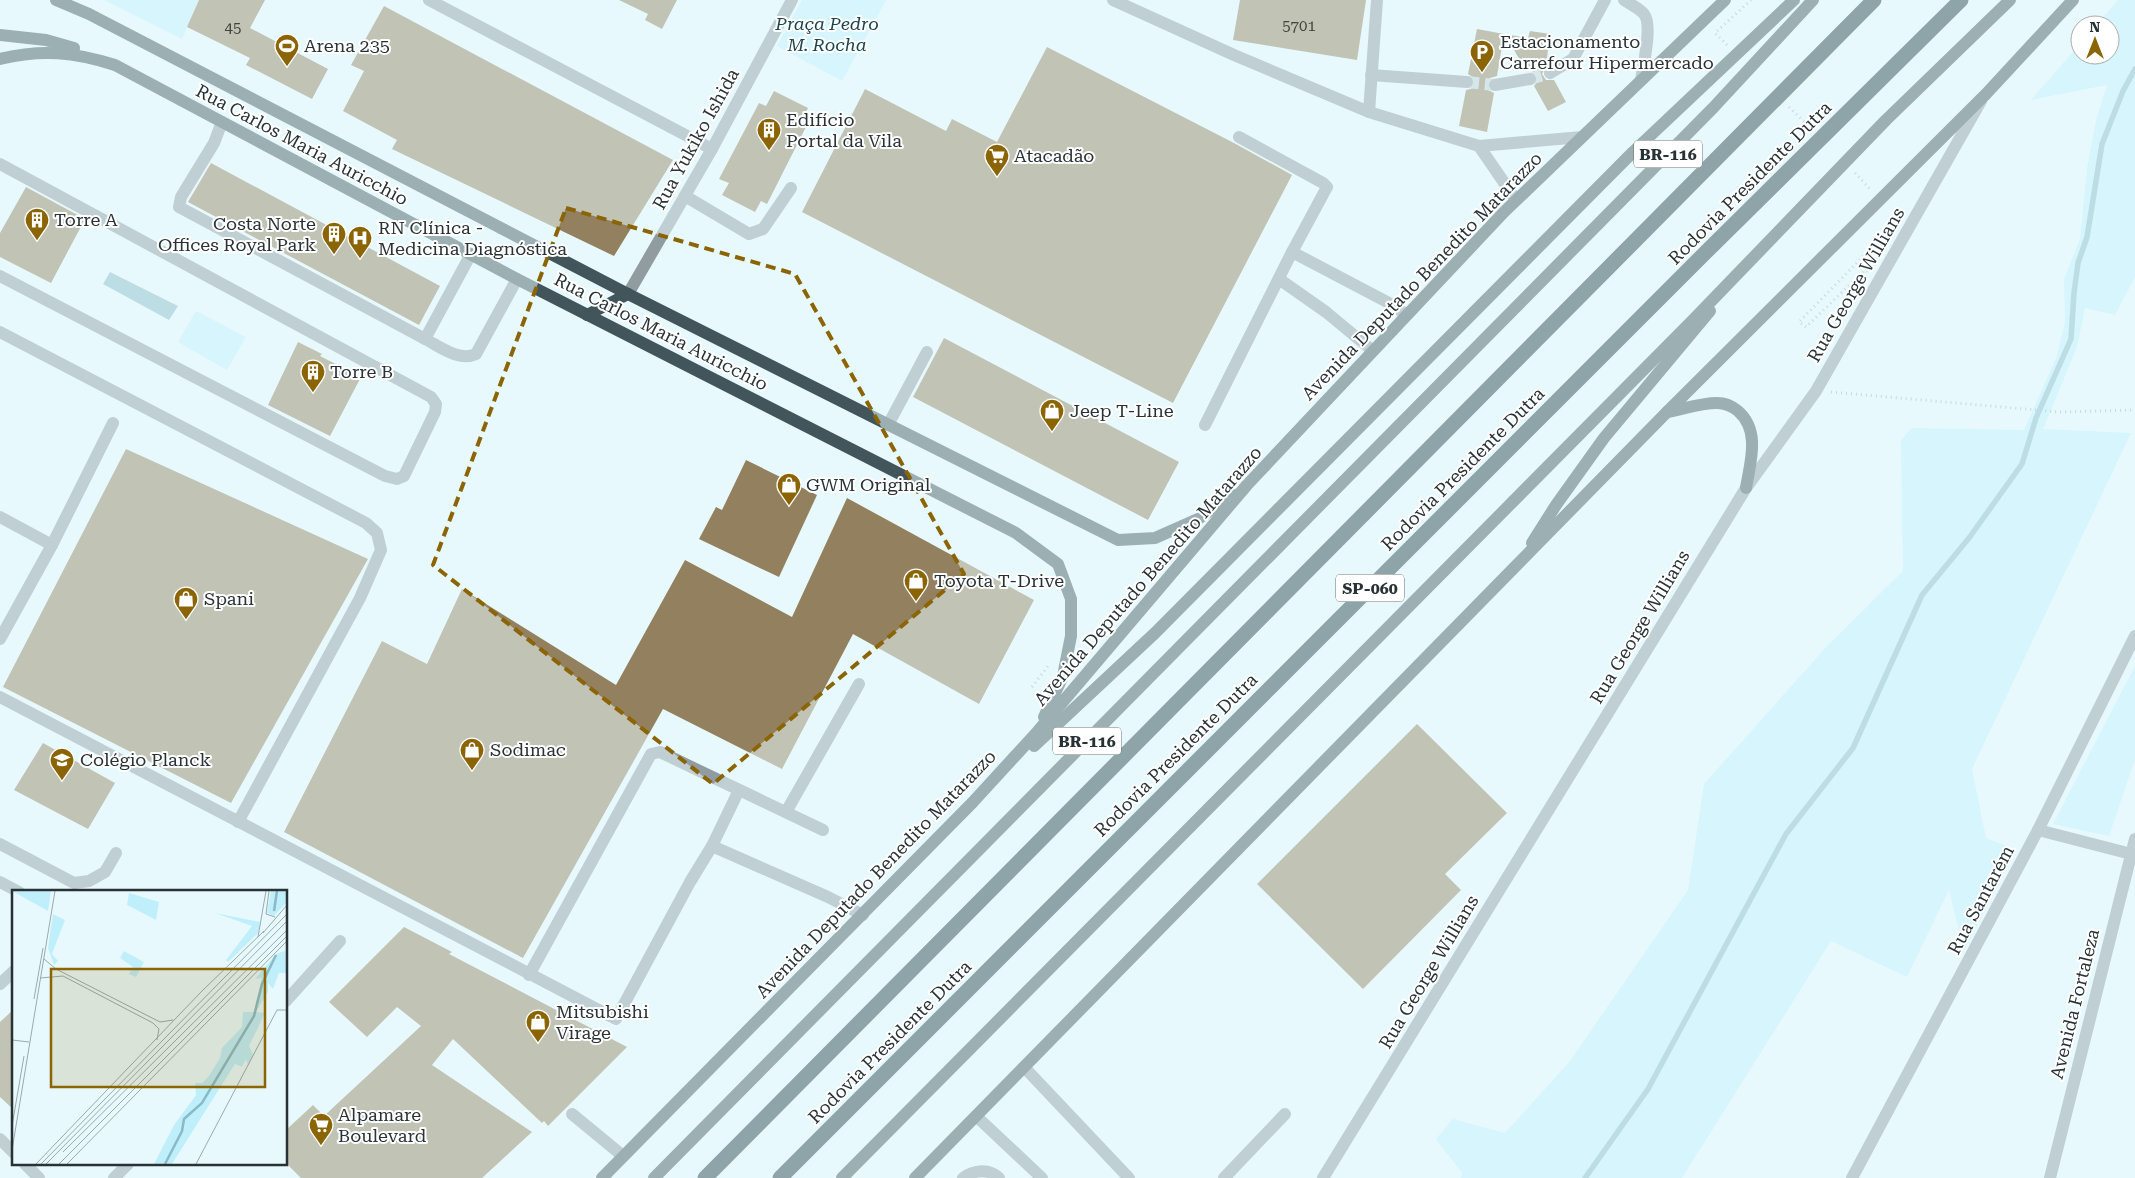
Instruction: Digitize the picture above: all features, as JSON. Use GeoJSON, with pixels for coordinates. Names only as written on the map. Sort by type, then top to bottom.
{"type":"FeatureCollection","features":[{"type":"Feature","properties":{"kind":"highway","name":"Rodovia Presidente Dutra"},"geometry":{"type":"LineString","coordinates":[[706,1178],[1874,0]]}},
{"type":"Feature","properties":{"kind":"highway","name":"Rodovia Presidente Dutra"},"geometry":{"type":"LineString","coordinates":[[780,1178],[1706,252],[1961,0]]}},
{"type":"Feature","properties":{"kind":"main road","name":"Rua Carlos Maria Auricchio"},"geometry":{"type":"LineString","coordinates":[[56,0],[89,14],[628,294],[1118,540],[1155,538],[1198,519],[1247,485]]}},
{"type":"Feature","properties":{"kind":"main road","name":"Avenida Deputado Benedito Matarazzo"},"geometry":{"type":"LineString","coordinates":[[602,1178],[973,802],[1038,731],[1247,485],[1516,200],[1725,0]]}},
{"type":"Feature","properties":{"kind":"main road"},"geometry":{"type":"LineString","coordinates":[[973,802],[1155,633],[1633,152],[1794,0]]}},
{"type":"Feature","properties":{"kind":"main road","name":"BR-116"},"geometry":{"type":"LineString","coordinates":[[654,1178],[1714,108],[1813,0]]}},
{"type":"Feature","properties":{"kind":"main road"},"geometry":{"type":"LineString","coordinates":[[842,1178],[1743,268],[1886,120],[2010,0]]}},
{"type":"Feature","properties":{"kind":"main road"},"geometry":{"type":"LineString","coordinates":[[915,1178],[1667,412],[1986,94],[2073,0]]}},
{"type":"Feature","properties":{"kind":"main road"},"geometry":{"type":"LineString","coordinates":[[0,35],[55,43],[82,50],[115,65]]}},
{"type":"Feature","properties":{"kind":"main road","name":"Rua Carlos Maria Auricchio"},"geometry":{"type":"LineString","coordinates":[[0,59],[23,53],[54,52],[85,56],[115,65],[587,315],[1016,533],[1058,564],[1071,599],[1071,636],[1063,676],[1038,731]]}},
{"type":"Feature","properties":{"kind":"main road"},"geometry":{"type":"LineString","coordinates":[[1520,562],[1556,505],[1604,438],[1704,319],[1743,268]]}},
{"type":"Feature","properties":{"kind":"main road"},"geometry":{"type":"LineString","coordinates":[[587,315],[628,294]]}},
{"type":"Feature","properties":{"kind":"main road"},"geometry":{"type":"LineString","coordinates":[[1667,412],[1718,403],[1734,408],[1744,416],[1752,436],[1753,448],[1746,488]]}},
{"type":"Feature","properties":{"kind":"street"},"geometry":{"type":"LineString","coordinates":[[428,0],[712,149]]}},
{"type":"Feature","properties":{"kind":"street","name":"Rua Yukiko Ishida"},"geometry":{"type":"LineString","coordinates":[[628,294],[712,149],[792,0]]}},
{"type":"Feature","properties":{"kind":"street"},"geometry":{"type":"LineString","coordinates":[[1113,0],[1234,55],[1369,112],[1478,146],[1582,137]]}},
{"type":"Feature","properties":{"kind":"street"},"geometry":{"type":"LineString","coordinates":[[1369,112],[1377,0]]}},
{"type":"Feature","properties":{"kind":"street"},"geometry":{"type":"LineString","coordinates":[[1550,73],[1573,59],[1605,0]]}},
{"type":"Feature","properties":{"kind":"street"},"geometry":{"type":"LineString","coordinates":[[1624,0],[1641,11],[1646,19],[1647,43],[1641,80]]}},
{"type":"Feature","properties":{"kind":"street"},"geometry":{"type":"LineString","coordinates":[[1371,75],[1467,82]]}},
{"type":"Feature","properties":{"kind":"street"},"geometry":{"type":"LineString","coordinates":[[1495,85],[1530,79]]}},
{"type":"Feature","properties":{"kind":"street","name":"Rua George Willians"},"geometry":{"type":"LineString","coordinates":[[1323,1178],[1746,488],[1816,391],[1986,94]]}},
{"type":"Feature","properties":{"kind":"street"},"geometry":{"type":"LineString","coordinates":[[222,122],[214,143],[181,197],[179,207],[425,338],[462,357],[476,354],[518,279]]}},
{"type":"Feature","properties":{"kind":"street"},"geometry":{"type":"LineString","coordinates":[[1205,425],[1327,187],[1323,183],[1239,137]]}},
{"type":"Feature","properties":{"kind":"street"},"geometry":{"type":"LineString","coordinates":[[1478,146],[1516,200]]}},
{"type":"Feature","properties":{"kind":"street"},"geometry":{"type":"LineString","coordinates":[[0,164],[431,397],[436,404],[435,412],[404,476],[397,479],[384,476],[0,276]]}},
{"type":"Feature","properties":{"kind":"street"},"geometry":{"type":"LineString","coordinates":[[685,196],[749,234],[763,229],[791,188]]}},
{"type":"Feature","properties":{"kind":"street"},"geometry":{"type":"LineString","coordinates":[[1292,252],[1389,303],[1407,315]]}},
{"type":"Feature","properties":{"kind":"street"},"geometry":{"type":"LineString","coordinates":[[425,338],[471,254]]}},
{"type":"Feature","properties":{"kind":"street"},"geometry":{"type":"LineString","coordinates":[[1279,279],[1326,312],[1373,351]]}},
{"type":"Feature","properties":{"kind":"street"},"geometry":{"type":"LineString","coordinates":[[0,332],[357,519],[377,533],[381,550],[360,598],[238,822]]}},
{"type":"Feature","properties":{"kind":"street"},"geometry":{"type":"LineString","coordinates":[[888,425],[927,352]]}},
{"type":"Feature","properties":{"kind":"street"},"geometry":{"type":"LineString","coordinates":[[0,639],[52,545],[113,423]]}},
{"type":"Feature","properties":{"kind":"street"},"geometry":{"type":"LineString","coordinates":[[0,517],[52,545]]}},
{"type":"Feature","properties":{"kind":"street","name":"Rua Santarém"},"geometry":{"type":"LineString","coordinates":[[1852,1178],[2038,830],[2135,636]]}},
{"type":"Feature","properties":{"kind":"street"},"geometry":{"type":"LineString","coordinates":[[786,812],[859,684]]}},
{"type":"Feature","properties":{"kind":"street"},"geometry":{"type":"LineString","coordinates":[[0,697],[616,1019],[690,882],[712,846],[739,790]]}},
{"type":"Feature","properties":{"kind":"street"},"geometry":{"type":"LineString","coordinates":[[529,975],[651,754],[660,752],[823,830]]}},
{"type":"Feature","properties":{"kind":"street"},"geometry":{"type":"LineString","coordinates":[[2038,830],[2133,854]]}},
{"type":"Feature","properties":{"kind":"street","name":"Avenida Fortaleza"},"geometry":{"type":"LineString","coordinates":[[2050,1178],[2133,854],[2135,839]]}},
{"type":"Feature","properties":{"kind":"street"},"geometry":{"type":"LineString","coordinates":[[0,844],[74,883],[88,880],[104,872],[116,853]]}},
{"type":"Feature","properties":{"kind":"street"},"geometry":{"type":"LineString","coordinates":[[712,846],[828,897],[863,915]]}},
{"type":"Feature","properties":{"kind":"street"},"geometry":{"type":"LineString","coordinates":[[0,882],[14,890]]}},
{"type":"Feature","properties":{"kind":"street"},"geometry":{"type":"LineString","coordinates":[[288,999],[340,941]]}},
{"type":"Feature","properties":{"kind":"street"},"geometry":{"type":"LineString","coordinates":[[0,984],[12,973]]}},
{"type":"Feature","properties":{"kind":"street"},"geometry":{"type":"LineString","coordinates":[[1024,1067],[1129,1178]]}},
{"type":"Feature","properties":{"kind":"street"},"geometry":{"type":"LineString","coordinates":[[572,1114],[623,1156]]}},
{"type":"Feature","properties":{"kind":"street"},"geometry":{"type":"LineString","coordinates":[[1224,1178],[1285,1114]]}},
{"type":"Feature","properties":{"kind":"street"},"geometry":{"type":"LineString","coordinates":[[976,1116],[1042,1178]]}},
{"type":"Feature","properties":{"kind":"street"},"geometry":{"type":"LineString","coordinates":[[0,1139],[12,1151]]}},
{"type":"Feature","properties":{"kind":"street"},"geometry":{"type":"LineString","coordinates":[[27,1166],[39,1178]]}},
{"type":"Feature","properties":{"kind":"street"},"geometry":{"type":"LineString","coordinates":[[114,1178],[126,1166]]}},
{"type":"Feature","properties":{"kind":"street"},"geometry":{"type":"LineString","coordinates":[[963,1178],[979,1171],[994,1173],[999,1178]]}},
{"type":"Feature","properties":{"kind":"path"},"geometry":{"type":"LineString","coordinates":[[1816,391],[2059,412],[2135,410]]}},
{"type":"Feature","properties":{"kind":"highlighted area"},"geometry":{"type":"Polygon","coordinates":[[[566,208],[795,274],[964,574],[713,784],[433,565],[566,208]]]}},
{"type":"Feature","properties":{"kind":"green space"},"geometry":{"type":"Polygon","coordinates":[[[104,0],[199,0],[182,39],[104,0]]]}},
{"type":"Feature","properties":{"kind":"green space","name":"Praça Pedro M. Rocha"},"geometry":{"type":"Polygon","coordinates":[[[802,0],[886,0],[842,81],[777,46],[802,0]]]}},
{"type":"Feature","properties":{"kind":"green space"},"geometry":{"type":"Polygon","coordinates":[[[2118,0],[2135,0],[2135,277],[2115,315],[2085,308],[2077,347],[2043,429],[2131,433],[1972,769],[1986,838],[2016,850],[1964,951],[1949,890],[1907,977],[1831,941],[1682,1178],[1461,1178],[1462,1173],[1436,1139],[1453,1119],[1505,1133],[1570,1061],[1688,890],[1704,784],[1826,647],[1903,571],[1901,441],[1911,428],[2024,430],[2056,358],[2065,322],[2064,279],[2080,239],[2087,169],[2096,120],[2107,85],[2031,100],[2070,55],[2070,65],[2120,65],[2120,15],[2105,15],[2118,0]]]}},
{"type":"Feature","properties":{"kind":"green space"},"geometry":{"type":"Polygon","coordinates":[[[196,311],[246,337],[227,370],[178,342],[196,311]]]}},
{"type":"Feature","properties":{"kind":"green space"},"geometry":{"type":"Polygon","coordinates":[[[2135,666],[2135,759],[2109,836],[2053,824],[2135,666]]]}},
{"type":"Feature","properties":{"kind":"shaded area"},"geometry":{"type":"Polygon","coordinates":[[[110,272],[178,306],[169,320],[103,284],[110,272]]]}},
{"type":"Feature","properties":{"kind":"building"},"geometry":{"type":"Polygon","coordinates":[[[199,0],[265,0],[250,28],[328,69],[312,99],[246,65],[250,58],[187,27],[199,0]]]}},
{"type":"Feature","properties":{"kind":"building"},"geometry":{"type":"Polygon","coordinates":[[[619,0],[677,0],[662,29],[645,20],[648,14],[619,0]]]}},
{"type":"Feature","properties":{"kind":"building"},"geometry":{"type":"Polygon","coordinates":[[[1240,0],[1366,0],[1357,60],[1233,40],[1240,0]]]}},
{"type":"Feature","properties":{"kind":"building"},"geometry":{"type":"Polygon","coordinates":[[[384,6],[673,160],[614,256],[392,149],[397,140],[343,111],[364,71],[351,65],[384,6]]]}},
{"type":"Feature","properties":{"kind":"building"},"geometry":{"type":"Polygon","coordinates":[[[1477,29],[1504,34],[1497,76],[1490,78],[1487,83],[1488,90],[1494,93],[1487,132],[1459,126],[1466,90],[1471,89],[1475,83],[1474,78],[1468,74],[1477,29]]]}},
{"type":"Feature","properties":{"kind":"building"},"geometry":{"type":"Polygon","coordinates":[[[1530,31],[1550,34],[1546,66],[1542,74],[1546,80],[1554,80],[1566,102],[1548,111],[1534,86],[1538,81],[1537,74],[1532,71],[1526,71],[1505,34],[1528,38],[1530,31]]]}},
{"type":"Feature","properties":{"kind":"building","name":"Atacadão"},"geometry":{"type":"Polygon","coordinates":[[[1047,47],[1234,143],[1292,175],[1173,403],[802,212],[865,89],[946,131],[952,119],[997,142],[1047,47]]]}},
{"type":"Feature","properties":{"kind":"building","name":"Edifício Portal da Vila"},"geometry":{"type":"Polygon","coordinates":[[[774,91],[808,108],[800,124],[806,127],[767,204],[761,201],[755,212],[722,195],[729,183],[719,179],[759,103],[766,106],[774,91]]]}},
{"type":"Feature","properties":{"kind":"building","name":"Costa Norte Offices Royal Park"},"geometry":{"type":"Polygon","coordinates":[[[211,163],[440,286],[419,325],[188,202],[211,163]]]}},
{"type":"Feature","properties":{"kind":"building","name":"Torre A"},"geometry":{"type":"Polygon","coordinates":[[[26,187],[85,219],[51,283],[0,257],[0,233],[26,187]]]}},
{"type":"Feature","properties":{"kind":"building","name":"Jeep T-Line"},"geometry":{"type":"Polygon","coordinates":[[[944,338],[1179,462],[1148,520],[913,397],[944,338]]]}},
{"type":"Feature","properties":{"kind":"building","name":"Torre B"},"geometry":{"type":"Polygon","coordinates":[[[298,342],[322,354],[320,356],[361,377],[330,436],[268,405],[298,342]]]}},
{"type":"Feature","properties":{"kind":"building","name":"Spani"},"geometry":{"type":"Polygon","coordinates":[[[126,449],[368,559],[231,803],[3,687],[126,449]]]}},
{"type":"Feature","properties":{"kind":"building"},"geometry":{"type":"Polygon","coordinates":[[[746,460],[817,495],[779,577],[699,539],[716,507],[722,510],[746,460]]]}},
{"type":"Feature","properties":{"kind":"building"},"geometry":{"type":"Polygon","coordinates":[[[847,498],[1034,600],[979,704],[853,634],[782,769],[663,709],[523,958],[284,832],[382,641],[427,664],[462,589],[616,685],[685,560],[792,617],[847,498]]]}},
{"type":"Feature","properties":{"kind":"building"},"geometry":{"type":"Polygon","coordinates":[[[1417,724],[1507,813],[1445,874],[1461,890],[1363,989],[1257,884],[1417,724]]]}},
{"type":"Feature","properties":{"kind":"building"},"geometry":{"type":"Polygon","coordinates":[[[43,743],[115,783],[88,829],[14,790],[43,743]]]}},
{"type":"Feature","properties":{"kind":"building"},"geometry":{"type":"Polygon","coordinates":[[[404,927],[452,952],[449,954],[627,1047],[548,1126],[544,1121],[542,1123],[453,1039],[432,1065],[532,1132],[482,1178],[301,1178],[288,1165],[288,1128],[313,1105],[324,1116],[421,1026],[397,1007],[367,1037],[329,1002],[404,927]]]}},
{"type":"Feature","properties":{"kind":"building"},"geometry":{"type":"Polygon","coordinates":[[[12,1011],[12,1108],[0,1097],[0,1022],[12,1011]]]}},
{"type":"Feature","properties":{"kind":"waterway"},"geometry":{"type":"LineString","coordinates":[[1585,1178],[1648,1089],[1786,834],[1853,748],[1922,595],[1969,538],[2022,464],[2036,418],[2071,339],[2078,263],[2087,237],[2102,144],[2123,91],[2135,69]]}},
{"type":"Feature","properties":{"kind":"tunnel"},"geometry":{"type":"LineString","coordinates":[[1530,79],[1550,73]]}},
{"type":"Feature","properties":{"kind":"tunnel"},"geometry":{"type":"LineString","coordinates":[[1467,82],[1495,85]]}},
{"type":"Feature","properties":{"kind":"place","name":"Arena 235"},"geometry":{"type":"Point","coordinates":[287,67]}},
{"type":"Feature","properties":{"kind":"place","name":"Estacionamento Carrefour Hipermercado"},"geometry":{"type":"Point","coordinates":[1482,73]}},
{"type":"Feature","properties":{"kind":"place","name":"Edifício Portal da Vila"},"geometry":{"type":"Point","coordinates":[769,151]}},
{"type":"Feature","properties":{"kind":"place","name":"Atacadão"},"geometry":{"type":"Point","coordinates":[997,177]}},
{"type":"Feature","properties":{"kind":"place","name":"Torre A"},"geometry":{"type":"Point","coordinates":[37,241]}},
{"type":"Feature","properties":{"kind":"place","name":"Costa Norte Offices Royal Park"},"geometry":{"type":"Point","coordinates":[334,255]}},
{"type":"Feature","properties":{"kind":"place","name":"RN Clínica - Medicina Diagnóstica"},"geometry":{"type":"Point","coordinates":[360,259]}},
{"type":"Feature","properties":{"kind":"place","name":"Torre B"},"geometry":{"type":"Point","coordinates":[313,393]}},
{"type":"Feature","properties":{"kind":"place","name":"Jeep T-Line"},"geometry":{"type":"Point","coordinates":[1052,432]}},
{"type":"Feature","properties":{"kind":"place","name":"GWM Original"},"geometry":{"type":"Point","coordinates":[789,506]}},
{"type":"Feature","properties":{"kind":"place","name":"Toyota T-Drive"},"geometry":{"type":"Point","coordinates":[916,602]}},
{"type":"Feature","properties":{"kind":"place","name":"Spani"},"geometry":{"type":"Point","coordinates":[186,620]}},
{"type":"Feature","properties":{"kind":"place","name":"Sodimac"},"geometry":{"type":"Point","coordinates":[472,771]}},
{"type":"Feature","properties":{"kind":"place","name":"Colégio Planck"},"geometry":{"type":"Point","coordinates":[62,781]}},
{"type":"Feature","properties":{"kind":"place","name":"Mitsubishi Virage"},"geometry":{"type":"Point","coordinates":[538,1043]}},
{"type":"Feature","properties":{"kind":"place","name":"Alpamare Boulevard"},"geometry":{"type":"Point","coordinates":[321,1146]}}]}
